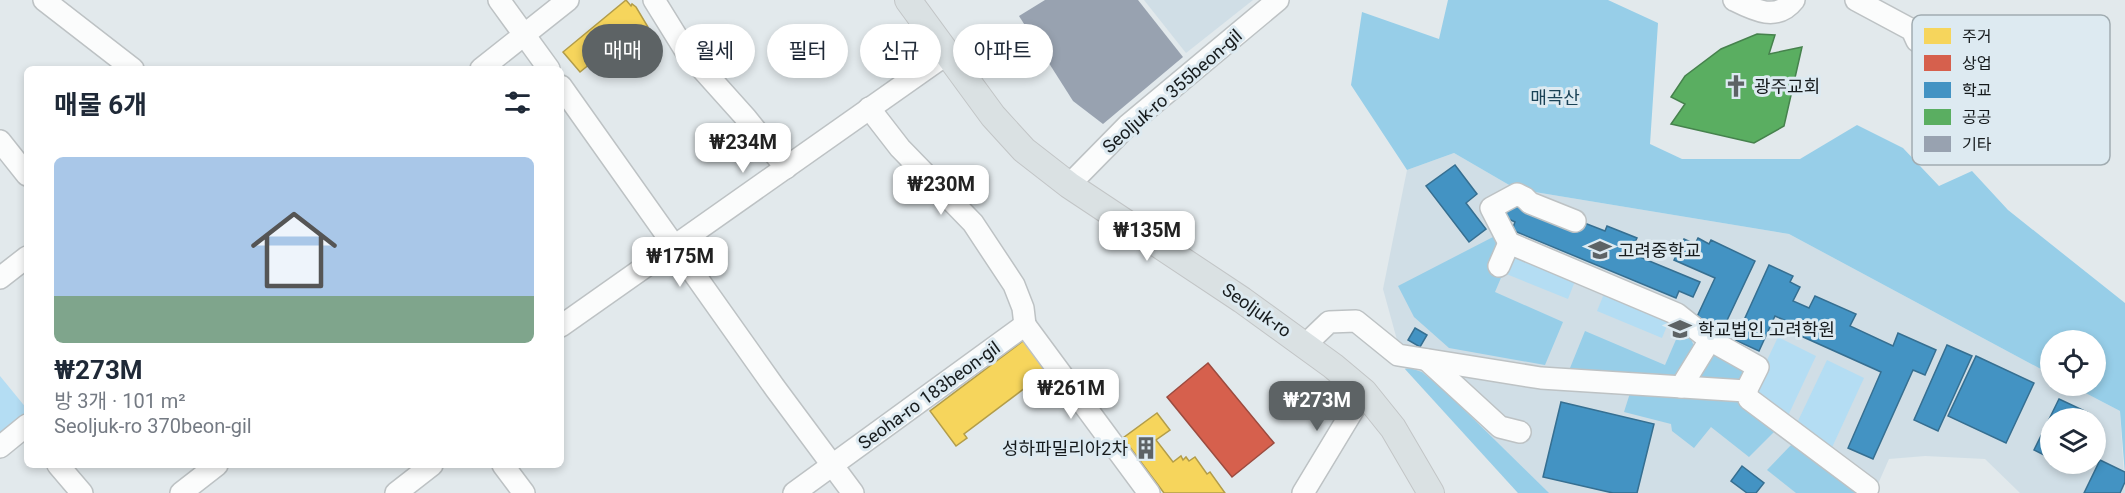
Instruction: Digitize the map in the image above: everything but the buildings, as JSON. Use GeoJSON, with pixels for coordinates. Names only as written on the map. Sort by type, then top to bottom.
{"type":"FeatureCollection","features":[{"type":"Feature","properties":{"kind":"main road","name":"Seoljuk-ro"},"geometry":{"type":"LineString","coordinates":[[908,0],[993,116],[1024,150],[1069,184],[1242,300],[1305,345],[1364,392],[1394,428],[1431,493]]}},
{"type":"Feature","properties":{"kind":"street"},"geometry":{"type":"LineString","coordinates":[[44,0],[129,66]]}},
{"type":"Feature","properties":{"kind":"street"},"geometry":{"type":"LineString","coordinates":[[499,0],[547,66]]}},
{"type":"Feature","properties":{"kind":"street"},"geometry":{"type":"LineString","coordinates":[[485,66],[568,0]]}},
{"type":"Feature","properties":{"kind":"street"},"geometry":{"type":"LineString","coordinates":[[654,0],[686,50],[746,118],[786,168]]}},
{"type":"Feature","properties":{"kind":"street","name":"Seoljuk-ro 355beon-gil"},"geometry":{"type":"LineString","coordinates":[[1069,184],[1128,125],[1278,0]]}},
{"type":"Feature","properties":{"kind":"street"},"geometry":{"type":"LineString","coordinates":[[1734,0],[1765,13],[1776,13],[1790,6],[1794,0]]}},
{"type":"Feature","properties":{"kind":"street"},"geometry":{"type":"LineString","coordinates":[[1856,0],[1912,30]]}},
{"type":"Feature","properties":{"kind":"street"},"geometry":{"type":"LineString","coordinates":[[564,324],[947,54]]}},
{"type":"Feature","properties":{"kind":"street"},"geometry":{"type":"LineString","coordinates":[[564,90],[775,388],[853,493]]}},
{"type":"Feature","properties":{"kind":"street"},"geometry":{"type":"LineString","coordinates":[[870,108],[900,148],[973,223],[1014,285],[1021,302],[1025,325],[1149,493]]}},
{"type":"Feature","properties":{"kind":"street"},"geometry":{"type":"LineString","coordinates":[[0,141],[24,171]]}},
{"type":"Feature","properties":{"kind":"street"},"geometry":{"type":"LineString","coordinates":[[1575,221],[1530,203],[1517,194],[1491,208],[1509,243],[1677,314],[1710,340],[1758,367],[1746,391],[1749,399],[1868,488]]}},
{"type":"Feature","properties":{"kind":"street"},"geometry":{"type":"LineString","coordinates":[[1499,266],[1509,243]]}},
{"type":"Feature","properties":{"kind":"street"},"geometry":{"type":"LineString","coordinates":[[0,278],[24,259]]}},
{"type":"Feature","properties":{"kind":"street"},"geometry":{"type":"LineString","coordinates":[[1305,345],[1329,322],[1356,321],[1398,356],[1541,378],[1746,391]]}},
{"type":"Feature","properties":{"kind":"street","name":"Seoha-ro 183beon-gil"},"geometry":{"type":"LineString","coordinates":[[794,493],[1025,325]]}},
{"type":"Feature","properties":{"kind":"street"},"geometry":{"type":"LineString","coordinates":[[1681,387],[1710,340]]}},
{"type":"Feature","properties":{"kind":"street"},"geometry":{"type":"LineString","coordinates":[[1428,360],[1500,427],[1520,432]]}},
{"type":"Feature","properties":{"kind":"street"},"geometry":{"type":"LineString","coordinates":[[1303,493],[1364,392]]}},
{"type":"Feature","properties":{"kind":"street"},"geometry":{"type":"LineString","coordinates":[[0,447],[24,428]]}},
{"type":"Feature","properties":{"kind":"street"},"geometry":{"type":"LineString","coordinates":[[61,468],[82,493]]}},
{"type":"Feature","properties":{"kind":"street"},"geometry":{"type":"LineString","coordinates":[[181,493],[213,468]]}},
{"type":"Feature","properties":{"kind":"street"},"geometry":{"type":"LineString","coordinates":[[396,493],[428,468]]}},
{"type":"Feature","properties":{"kind":"street"},"geometry":{"type":"LineString","coordinates":[[504,468],[515,490]]}},
{"type":"Feature","properties":{"kind":"shaded area"},"geometry":{"type":"Polygon","coordinates":[[[1144,0],[1253,0],[1186,53],[1144,0]]]}},
{"type":"Feature","properties":{"kind":"shaded area","name":"학교법인 고려학원"},"geometry":{"type":"Polygon","coordinates":[[[1454,153],[1516,189],[1789,234],[2040,369],[2040,396],[2091,396],[2120,411],[2125,493],[2020,493],[1985,459],[1925,456],[1889,459],[1874,493],[1518,493],[1405,369],[1383,289],[1407,170],[1454,153]]]}},
{"type":"Feature","properties":{"kind":"shaded area"},"geometry":{"type":"Polygon","coordinates":[[[1514,250],[1577,276],[1568,299],[1504,273],[1514,250]]]}},
{"type":"Feature","properties":{"kind":"shaded area"},"geometry":{"type":"Polygon","coordinates":[[[1606,289],[1671,316],[1662,338],[1597,311],[1606,289]]]}},
{"type":"Feature","properties":{"kind":"shaded area"},"geometry":{"type":"Polygon","coordinates":[[[1778,337],[1816,356],[1786,420],[1751,394],[1778,337]]]}},
{"type":"Feature","properties":{"kind":"shaded area"},"geometry":{"type":"Polygon","coordinates":[[[1827,360],[1864,378],[1829,454],[1796,425],[1827,360]]]}},
{"type":"Feature","properties":{"kind":"shaded area"},"geometry":{"type":"Polygon","coordinates":[[[0,376],[24,405],[24,418],[0,438],[0,376]]]}},
{"type":"Feature","properties":{"kind":"green space","name":"매곡산"},"geometry":{"type":"Polygon","coordinates":[[[1448,0],[1608,0],[1658,23],[1650,144],[1682,159],[1800,159],[1857,125],[1903,148],[1912,158],[1912,165],[1919,165],[1939,186],[1972,171],[2008,210],[2125,303],[2125,475],[2120,411],[2091,396],[2106,396],[2106,330],[2040,330],[2040,369],[1789,234],[1516,189],[1454,153],[1407,170],[1351,85],[1362,12],[1439,39],[1448,0]]]}},
{"type":"Feature","properties":{"kind":"green space"},"geometry":{"type":"Polygon","coordinates":[[[1493,237],[1499,244],[1503,273],[1495,292],[1563,322],[1545,365],[1449,348],[1414,317],[1398,286],[1493,237]]]}},
{"type":"Feature","properties":{"kind":"green space"},"geometry":{"type":"Polygon","coordinates":[[[1681,328],[1688,331],[1695,349],[1676,381],[1570,368],[1585,331],[1665,365],[1681,328]]]}},
{"type":"Feature","properties":{"kind":"green space"},"geometry":{"type":"Polygon","coordinates":[[[1707,351],[1739,364],[1746,373],[1739,385],[1696,378],[1707,351]]]}},
{"type":"Feature","properties":{"kind":"green space"},"geometry":{"type":"Polygon","coordinates":[[[1410,368],[1422,372],[1446,392],[1549,493],[1518,493],[1405,369],[1410,368]]]}},
{"type":"Feature","properties":{"kind":"green space"},"geometry":{"type":"Polygon","coordinates":[[[1630,393],[1735,399],[1777,429],[1749,457],[1711,427],[1694,448],[1672,431],[1671,424],[1624,412],[1630,393]]]}},
{"type":"Feature","properties":{"kind":"green space"},"geometry":{"type":"Polygon","coordinates":[[[1794,442],[1863,493],[1796,493],[1767,470],[1794,442]]]}},
{"type":"Feature","properties":{"kind":"place","name":"광주교회"},"geometry":{"type":"Point","coordinates":[1736,86]}},
{"type":"Feature","properties":{"kind":"place","name":"고려중학교"},"geometry":{"type":"Point","coordinates":[1600,250]}},
{"type":"Feature","properties":{"kind":"place","name":"학교법인 고려학원"},"geometry":{"type":"Point","coordinates":[1680,329]}},
{"type":"Feature","properties":{"kind":"place","name":"성하파밀리아2차"},"geometry":{"type":"Point","coordinates":[1146,448]}}]}
